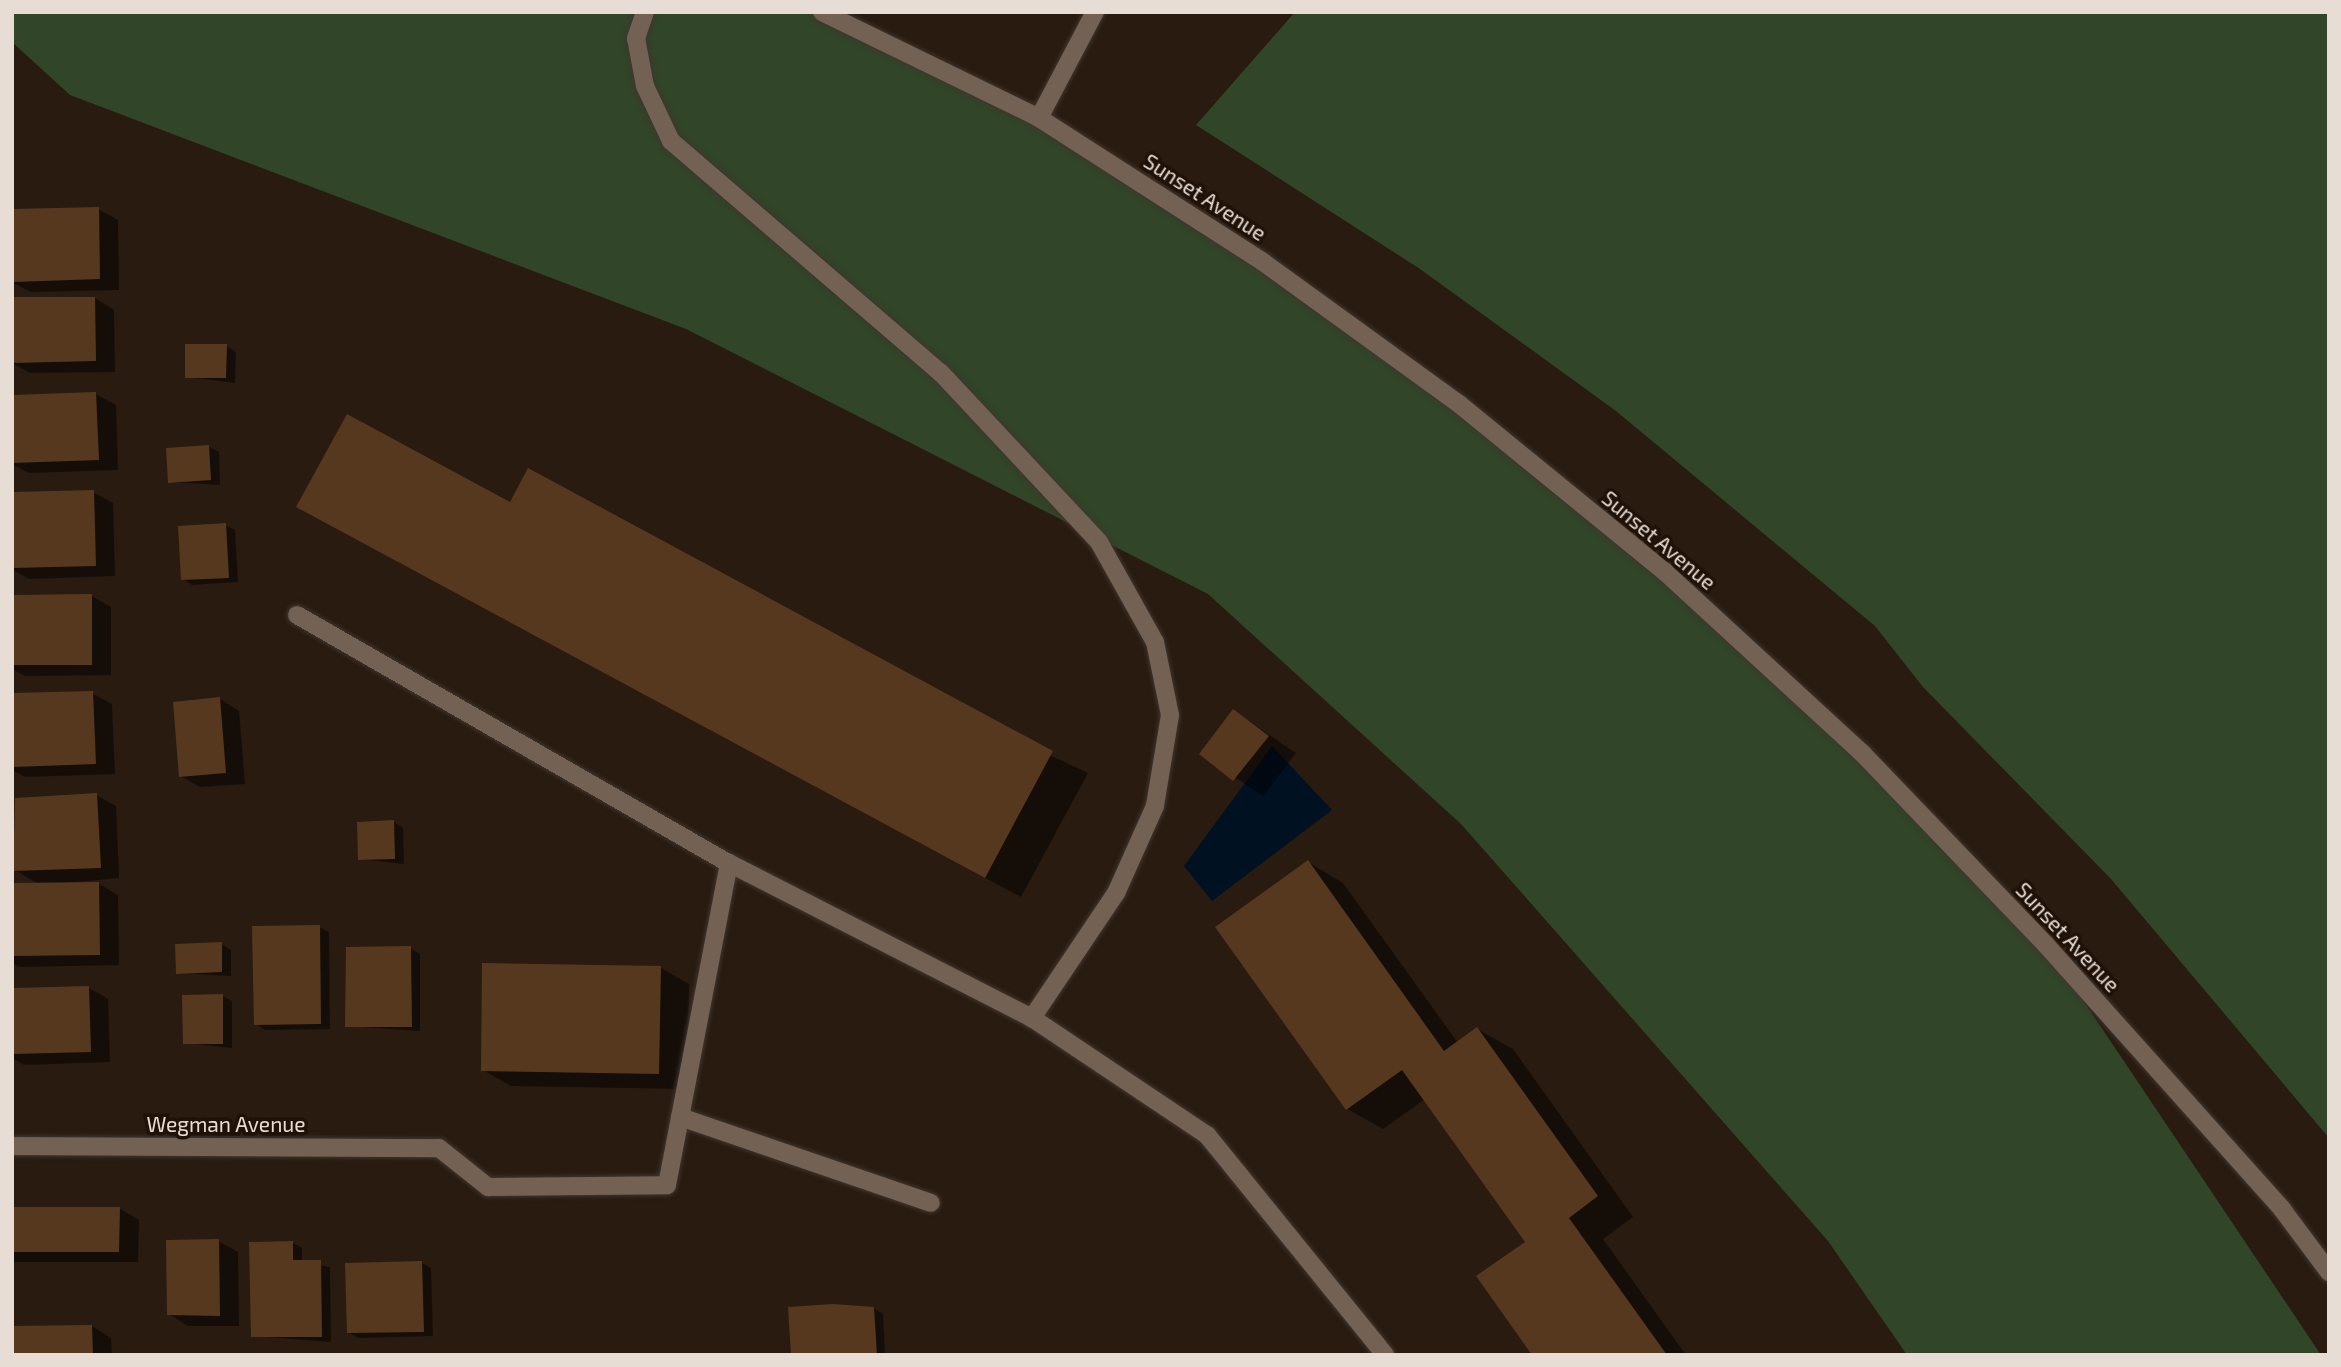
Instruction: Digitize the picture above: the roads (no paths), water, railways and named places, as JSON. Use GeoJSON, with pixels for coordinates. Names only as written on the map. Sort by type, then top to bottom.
{"type":"FeatureCollection","features":[{"type":"Feature","properties":{"kind":"street"},"geometry":{"type":"LineString","coordinates":[[645,12],[636,38],[645,86],[671,141],[941,373],[1099,542],[1155,642],[1170,715],[1155,806],[1116,894],[1032,1018]]}},
{"type":"Feature","properties":{"kind":"street","name":"Sunset Avenue"},"geometry":{"type":"LineString","coordinates":[[822,12],[1039,118],[1274,270],[1459,404],[1665,572],[1862,753],[2037,935],[2282,1209],[2329,1272]]}},
{"type":"Feature","properties":{"kind":"street"},"geometry":{"type":"LineString","coordinates":[[1039,118],[1095,12]]}},
{"type":"Feature","properties":{"kind":"street"},"geometry":{"type":"LineString","coordinates":[[297,615],[729,863],[1032,1018],[1208,1135],[1385,1355]]}},
{"type":"Feature","properties":{"kind":"street"},"geometry":{"type":"LineString","coordinates":[[729,863],[680,1117],[931,1203]]}},
{"type":"Feature","properties":{"kind":"street","name":"Wegman Avenue"},"geometry":{"type":"LineString","coordinates":[[12,1146],[439,1148],[488,1186],[667,1185],[680,1117]]}},
{"type":"Feature","properties":{"kind":"water"},"geometry":{"type":"Polygon","coordinates":[[[1272,746],[1332,810],[1212,901],[1184,866],[1272,746]]]}}]}
